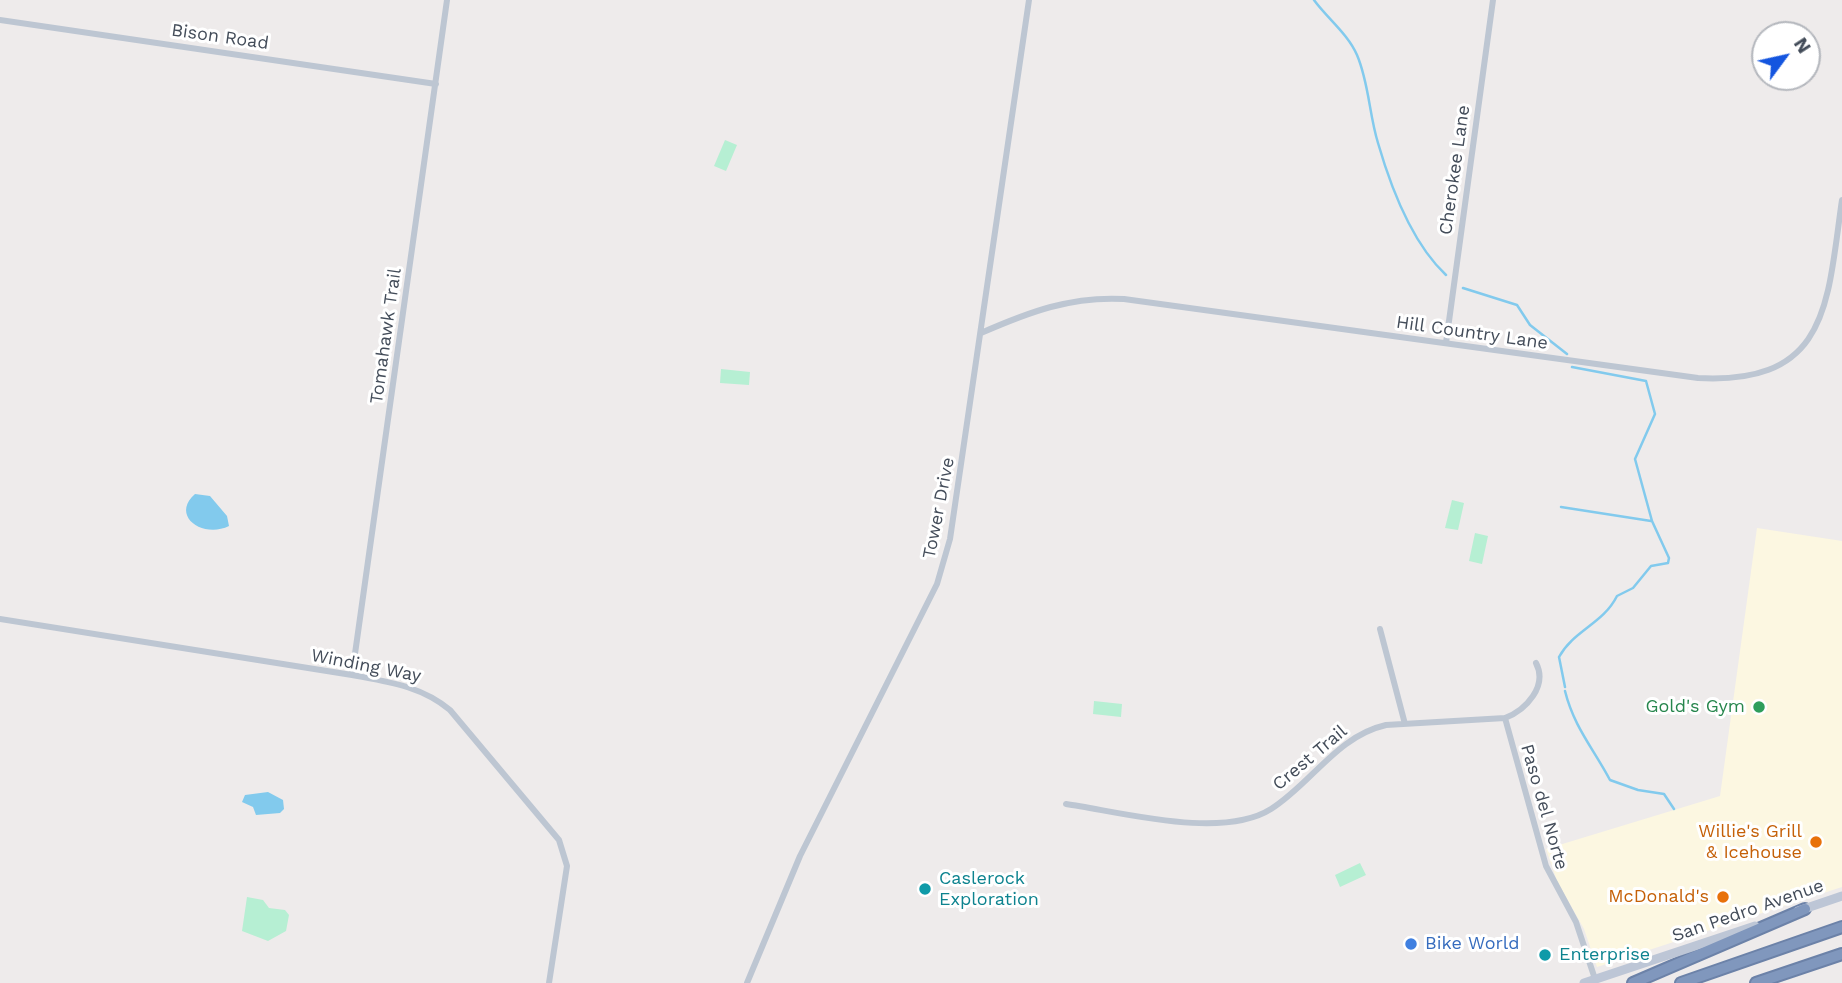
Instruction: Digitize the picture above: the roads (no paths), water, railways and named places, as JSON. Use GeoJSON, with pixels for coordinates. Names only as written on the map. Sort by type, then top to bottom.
{"type":"FeatureCollection","features":[{"type":"Feature","properties":{"kind":"highway"},"geometry":{"type":"LineString","coordinates":[[1633,983],[1805,909]]}},
{"type":"Feature","properties":{"kind":"highway"},"geometry":{"type":"LineString","coordinates":[[1681,983],[1842,927]]}},
{"type":"Feature","properties":{"kind":"highway"},"geometry":{"type":"LineString","coordinates":[[1756,983],[1842,954]]}},
{"type":"Feature","properties":{"kind":"main road","name":"San Pedro Avenue"},"geometry":{"type":"LineString","coordinates":[[1584,983],[1842,896]]}},
{"type":"Feature","properties":{"kind":"street","name":"Tomahawk Trail"},"geometry":{"type":"LineString","coordinates":[[352,675],[447,0]]}},
{"type":"Feature","properties":{"kind":"street","name":"Tower Drive"},"geometry":{"type":"LineString","coordinates":[[747,983],[800,856],[937,584],[950,539],[1029,0]]}},
{"type":"Feature","properties":{"kind":"street","name":"Cherokee Lane"},"geometry":{"type":"LineString","coordinates":[[1446,343],[1493,0]]}},
{"type":"Feature","properties":{"kind":"street","name":"Bison Road"},"geometry":{"type":"LineString","coordinates":[[0,20],[436,84]]}},
{"type":"Feature","properties":{"kind":"street","name":"Hill Country Lane"},"geometry":{"type":"LineString","coordinates":[[981,333],[1044,306],[1103,298],[1156,302],[1698,378],[1730,380],[1769,371],[1795,353],[1819,324],[1828,299],[1842,200]]}},
{"type":"Feature","properties":{"kind":"street","name":"Winding Way"},"geometry":{"type":"LineString","coordinates":[[0,619],[352,675],[402,685],[432,695],[450,710],[559,841],[566,866],[550,983]]}},
{"type":"Feature","properties":{"kind":"street"},"geometry":{"type":"LineString","coordinates":[[1381,629],[1405,724]]}},
{"type":"Feature","properties":{"kind":"street"},"geometry":{"type":"LineString","coordinates":[[1505,718],[1525,707],[1536,690],[1540,672],[1536,663]]}},
{"type":"Feature","properties":{"kind":"street","name":"Crest Trail"},"geometry":{"type":"LineString","coordinates":[[1066,804],[1207,824],[1240,821],[1272,808],[1354,738],[1378,727],[1505,718]]}},
{"type":"Feature","properties":{"kind":"street","name":"Paso del Norte"},"geometry":{"type":"LineString","coordinates":[[1505,718],[1546,866],[1554,887],[1576,922],[1595,979]]}},
{"type":"Feature","properties":{"kind":"water"},"geometry":{"type":"Polygon","coordinates":[[[195,494],[210,496],[227,516],[229,526],[209,530],[193,523],[186,510],[188,502],[195,494]]]}},
{"type":"Feature","properties":{"kind":"water"},"geometry":{"type":"Polygon","coordinates":[[[268,792],[283,800],[284,809],[280,813],[256,815],[253,807],[242,802],[245,795],[268,792]]]}},
{"type":"Feature","properties":{"kind":"waterway"},"geometry":{"type":"LineString","coordinates":[[1314,0],[1348,40],[1357,55],[1378,143],[1396,196],[1423,247],[1446,275]]}},
{"type":"Feature","properties":{"kind":"waterway"},"geometry":{"type":"LineString","coordinates":[[1463,288],[1517,305],[1530,325],[1567,354]]}},
{"type":"Feature","properties":{"kind":"waterway"},"geometry":{"type":"LineString","coordinates":[[1565,687],[1559,657],[1565,648],[1604,614],[1617,596],[1633,588],[1651,566],[1668,563],[1669,558],[1652,521],[1635,459],[1655,414],[1646,381],[1572,367]]}},
{"type":"Feature","properties":{"kind":"waterway"},"geometry":{"type":"LineString","coordinates":[[1561,507],[1651,521]]}},
{"type":"Feature","properties":{"kind":"waterway"},"geometry":{"type":"LineString","coordinates":[[1565,691],[1579,727],[1610,780],[1638,790],[1664,794],[1674,809]]}},
{"type":"Feature","properties":{"kind":"place","name":"Gold's Gym"},"geometry":{"type":"Point","coordinates":[1759,707]}},
{"type":"Feature","properties":{"kind":"place","name":"Willie's Grill & Icehouse"},"geometry":{"type":"Point","coordinates":[1816,842]}},
{"type":"Feature","properties":{"kind":"place","name":"Caslerock Exploration"},"geometry":{"type":"Point","coordinates":[925,889]}},
{"type":"Feature","properties":{"kind":"place","name":"McDonald's"},"geometry":{"type":"Point","coordinates":[1723,897]}},
{"type":"Feature","properties":{"kind":"place","name":"Bike World"},"geometry":{"type":"Point","coordinates":[1411,944]}},
{"type":"Feature","properties":{"kind":"place","name":"Enterprise"},"geometry":{"type":"Point","coordinates":[1545,955]}}]}
